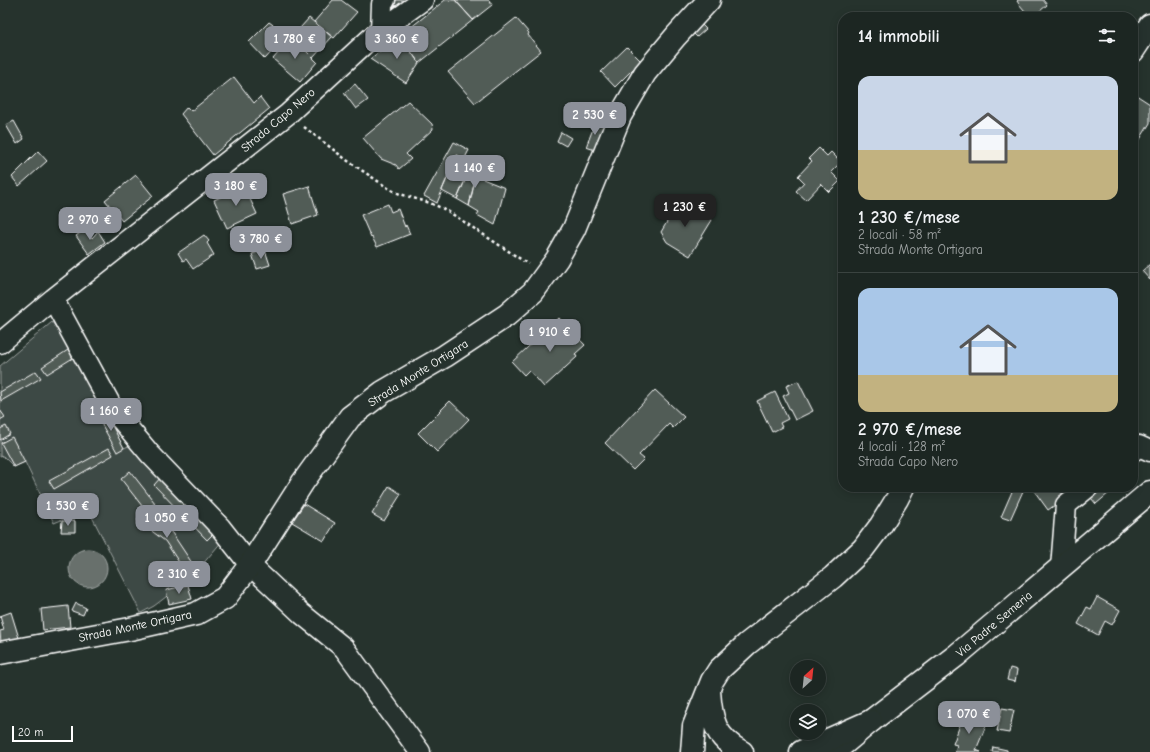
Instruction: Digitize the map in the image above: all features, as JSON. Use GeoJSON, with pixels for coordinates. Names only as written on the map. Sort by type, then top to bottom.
{"type":"FeatureCollection","features":[{"type":"Feature","properties":{"kind":"main road","name":"Strada Monte Ortigara"},"geometry":{"type":"LineString","coordinates":[[0,653],[130,629],[196,614],[225,598],[250,565],[303,482],[350,417],[383,392],[445,356],[507,315],[533,292],[557,259],[574,229],[620,116],[645,73],[709,0]]}},
{"type":"Feature","properties":{"kind":"main road"},"geometry":{"type":"LineString","coordinates":[[1138,43],[1150,26]]}},
{"type":"Feature","properties":{"kind":"main road"},"geometry":{"type":"LineString","coordinates":[[692,752],[694,726],[712,681],[719,670],[727,661],[748,644],[833,578],[863,548],[881,525],[900,492]]}},
{"type":"Feature","properties":{"kind":"main road","name":"Via Padre Semeria"},"geometry":{"type":"LineString","coordinates":[[834,752],[871,721],[926,680],[1150,492]]}},
{"type":"Feature","properties":{"kind":"main road"},"geometry":{"type":"LineString","coordinates":[[709,691],[710,711],[714,725],[721,736],[737,750]]}},
{"type":"Feature","properties":{"kind":"main road"},"geometry":{"type":"LineString","coordinates":[[801,752],[871,721]]}},
{"type":"Feature","properties":{"kind":"street"},"geometry":{"type":"LineString","coordinates":[[381,31],[382,4],[385,0]]}},
{"type":"Feature","properties":{"kind":"street","name":"Strada Capo Nero"},"geometry":{"type":"LineString","coordinates":[[0,343],[53,299],[288,114],[381,31],[423,0]]}},
{"type":"Feature","properties":{"kind":"street"},"geometry":{"type":"LineString","coordinates":[[53,299],[114,411],[150,454],[220,527],[250,565],[302,614],[344,648],[420,752]]}},
{"type":"Feature","properties":{"kind":"street"},"geometry":{"type":"LineString","coordinates":[[1138,447],[1150,451]]}},
{"type":"Feature","properties":{"kind":"street"},"geometry":{"type":"LineString","coordinates":[[1061,568],[1066,505],[1082,492]]}},
{"type":"Feature","properties":{"kind":"path"},"geometry":{"type":"LineString","coordinates":[[301,124],[322,142],[392,190],[430,203],[450,213],[531,266],[546,274]]}},
{"type":"Feature","properties":{"kind":"shaded area"},"geometry":{"type":"Polygon","coordinates":[[[52,322],[71,348],[124,448],[133,444],[223,540],[191,578],[154,606],[141,613],[88,509],[54,523],[25,462],[14,467],[3,456],[0,457],[0,366],[52,322]]]}},
{"type":"Feature","properties":{"kind":"shaded area"},"geometry":{"type":"Polygon","coordinates":[[[84,549],[92,549],[102,554],[106,561],[106,575],[102,582],[92,587],[84,587],[74,582],[72,579],[69,572],[69,564],[74,554],[77,552],[84,549]]]}},
{"type":"Feature","properties":{"kind":"building"},"geometry":{"type":"Polygon","coordinates":[[[333,0],[341,0],[357,12],[334,38],[314,22],[333,0]]]}},
{"type":"Feature","properties":{"kind":"building"},"geometry":{"type":"Polygon","coordinates":[[[393,0],[404,0],[399,8],[391,2],[393,0]]]}},
{"type":"Feature","properties":{"kind":"building"},"geometry":{"type":"Polygon","coordinates":[[[445,0],[455,0],[473,20],[419,63],[400,36],[445,0]]]}},
{"type":"Feature","properties":{"kind":"building"},"geometry":{"type":"Polygon","coordinates":[[[455,0],[489,0],[492,5],[473,20],[455,0]]]}},
{"type":"Feature","properties":{"kind":"building"},"geometry":{"type":"Polygon","coordinates":[[[1043,0],[1047,5],[1039,12],[1026,12],[1017,1],[1043,0]]]}},
{"type":"Feature","properties":{"kind":"building"},"geometry":{"type":"Polygon","coordinates":[[[309,18],[332,37],[313,58],[292,37],[309,18]]]}},
{"type":"Feature","properties":{"kind":"building"},"geometry":{"type":"Polygon","coordinates":[[[516,18],[529,33],[528,35],[541,51],[475,103],[448,72],[516,18]]]}},
{"type":"Feature","properties":{"kind":"building"},"geometry":{"type":"Polygon","coordinates":[[[269,22],[283,32],[277,46],[265,59],[249,42],[269,22]]]}},
{"type":"Feature","properties":{"kind":"building"},"geometry":{"type":"Polygon","coordinates":[[[702,25],[706,29],[697,37],[693,33],[702,25]]]}},
{"type":"Feature","properties":{"kind":"building"},"geometry":{"type":"Polygon","coordinates":[[[400,36],[419,63],[406,83],[370,59],[400,36]]]}},
{"type":"Feature","properties":{"kind":"building"},"geometry":{"type":"Polygon","coordinates":[[[292,37],[317,62],[300,82],[273,59],[292,37]]]}},
{"type":"Feature","properties":{"kind":"building"},"geometry":{"type":"Polygon","coordinates":[[[627,47],[641,61],[615,87],[601,72],[627,47]]]}},
{"type":"Feature","properties":{"kind":"building"},"geometry":{"type":"Polygon","coordinates":[[[234,77],[254,103],[260,97],[269,109],[213,155],[181,114],[187,107],[191,111],[234,77]]]}},
{"type":"Feature","properties":{"kind":"building"},"geometry":{"type":"Polygon","coordinates":[[[355,84],[368,100],[356,109],[344,93],[355,84]]]}},
{"type":"Feature","properties":{"kind":"building"},"geometry":{"type":"Polygon","coordinates":[[[1138,96],[1150,104],[1150,123],[1138,142],[1138,96]]]}},
{"type":"Feature","properties":{"kind":"building"},"geometry":{"type":"Polygon","coordinates":[[[408,101],[432,124],[433,129],[406,154],[411,159],[399,169],[396,165],[381,159],[363,138],[408,101]]]}},
{"type":"Feature","properties":{"kind":"building"},"geometry":{"type":"Polygon","coordinates":[[[14,121],[24,139],[17,144],[6,125],[14,121]]]}},
{"type":"Feature","properties":{"kind":"building"},"geometry":{"type":"Polygon","coordinates":[[[596,121],[604,125],[595,150],[586,147],[596,121]]]}},
{"type":"Feature","properties":{"kind":"building"},"geometry":{"type":"Polygon","coordinates":[[[561,132],[571,138],[566,146],[557,141],[561,132]]]}},
{"type":"Feature","properties":{"kind":"building"},"geometry":{"type":"Polygon","coordinates":[[[454,142],[469,150],[464,160],[457,155],[437,203],[424,196],[454,142]]]}},
{"type":"Feature","properties":{"kind":"building"},"geometry":{"type":"Polygon","coordinates":[[[819,148],[827,156],[831,152],[838,159],[838,165],[831,172],[838,179],[838,183],[829,192],[821,184],[806,200],[796,191],[804,182],[798,176],[812,161],[809,158],[819,148]]]}},
{"type":"Feature","properties":{"kind":"building"},"geometry":{"type":"Polygon","coordinates":[[[38,151],[47,161],[19,186],[12,177],[38,151]]]}},
{"type":"Feature","properties":{"kind":"building"},"geometry":{"type":"Polygon","coordinates":[[[457,155],[487,172],[483,179],[505,188],[495,225],[477,215],[479,212],[469,206],[475,180],[466,178],[457,199],[442,191],[457,155]]]}},
{"type":"Feature","properties":{"kind":"building"},"geometry":{"type":"Polygon","coordinates":[[[136,175],[153,196],[122,221],[105,200],[136,175]]]}},
{"type":"Feature","properties":{"kind":"building"},"geometry":{"type":"Polygon","coordinates":[[[466,178],[475,180],[469,206],[457,199],[466,178]]]}},
{"type":"Feature","properties":{"kind":"building"},"geometry":{"type":"Polygon","coordinates":[[[244,186],[257,214],[227,228],[214,200],[244,186]]]}},
{"type":"Feature","properties":{"kind":"building"},"geometry":{"type":"Polygon","coordinates":[[[309,186],[318,215],[292,224],[283,194],[309,186]]]}},
{"type":"Feature","properties":{"kind":"building"},"geometry":{"type":"Polygon","coordinates":[[[680,200],[712,220],[690,256],[667,242],[661,232],[680,200]]]}},
{"type":"Feature","properties":{"kind":"building"},"geometry":{"type":"Polygon","coordinates":[[[388,204],[391,212],[398,209],[405,227],[406,225],[410,234],[377,247],[372,237],[371,238],[361,215],[388,204]]]}},
{"type":"Feature","properties":{"kind":"building"},"geometry":{"type":"Polygon","coordinates":[[[85,229],[92,238],[98,231],[105,242],[89,254],[76,236],[85,229]]]}},
{"type":"Feature","properties":{"kind":"building"},"geometry":{"type":"Polygon","coordinates":[[[204,235],[209,241],[207,243],[214,255],[193,269],[186,259],[183,261],[178,253],[204,235]]]}},
{"type":"Feature","properties":{"kind":"building"},"geometry":{"type":"Polygon","coordinates":[[[265,250],[270,265],[257,269],[252,254],[265,250]]]}},
{"type":"Feature","properties":{"kind":"building"},"geometry":{"type":"Polygon","coordinates":[[[1150,264],[1150,280],[1142,271],[1150,264]]]}},
{"type":"Feature","properties":{"kind":"building"},"geometry":{"type":"Polygon","coordinates":[[[559,318],[585,345],[575,354],[577,357],[544,387],[529,370],[524,375],[512,362],[559,318]]]}},
{"type":"Feature","properties":{"kind":"building"},"geometry":{"type":"Polygon","coordinates":[[[71,348],[76,356],[47,374],[42,367],[71,348]]]}},
{"type":"Feature","properties":{"kind":"building"},"geometry":{"type":"Polygon","coordinates":[[[36,371],[41,378],[1,401],[0,392],[36,371]]]}},
{"type":"Feature","properties":{"kind":"building"},"geometry":{"type":"Polygon","coordinates":[[[798,381],[813,411],[795,420],[783,396],[789,393],[786,386],[798,381]]]}},
{"type":"Feature","properties":{"kind":"building"},"geometry":{"type":"Polygon","coordinates":[[[655,390],[684,417],[673,428],[669,424],[639,455],[644,459],[633,470],[605,443],[655,390]]]}},
{"type":"Feature","properties":{"kind":"building"},"geometry":{"type":"Polygon","coordinates":[[[775,392],[788,419],[780,423],[782,427],[772,432],[757,401],[775,392]]]}},
{"type":"Feature","properties":{"kind":"building"},"geometry":{"type":"Polygon","coordinates":[[[450,401],[469,419],[437,452],[418,433],[450,401]]]}},
{"type":"Feature","properties":{"kind":"building"},"geometry":{"type":"Polygon","coordinates":[[[0,410],[5,417],[0,420],[0,410]]]}},
{"type":"Feature","properties":{"kind":"building"},"geometry":{"type":"Polygon","coordinates":[[[105,412],[124,448],[117,452],[97,416],[105,412]]]}},
{"type":"Feature","properties":{"kind":"building"},"geometry":{"type":"Polygon","coordinates":[[[6,426],[10,434],[0,440],[0,429],[6,426]]]}},
{"type":"Feature","properties":{"kind":"building"},"geometry":{"type":"Polygon","coordinates":[[[12,437],[25,462],[14,467],[1,443],[12,437]]]}},
{"type":"Feature","properties":{"kind":"building"},"geometry":{"type":"Polygon","coordinates":[[[109,448],[113,455],[54,489],[49,481],[109,448]]]}},
{"type":"Feature","properties":{"kind":"building"},"geometry":{"type":"Polygon","coordinates":[[[130,471],[155,503],[146,511],[121,479],[130,471]]]}},
{"type":"Feature","properties":{"kind":"building"},"geometry":{"type":"Polygon","coordinates":[[[162,476],[215,532],[207,540],[154,485],[162,476]]]}},
{"type":"Feature","properties":{"kind":"building"},"geometry":{"type":"Polygon","coordinates":[[[389,486],[401,494],[384,521],[372,514],[389,486]]]}},
{"type":"Feature","properties":{"kind":"building"},"geometry":{"type":"Polygon","coordinates":[[[1012,492],[1023,492],[1010,520],[1001,517],[1012,492]]]}},
{"type":"Feature","properties":{"kind":"building"},"geometry":{"type":"Polygon","coordinates":[[[1035,492],[1061,492],[1065,498],[1048,510],[1035,492]]]}},
{"type":"Feature","properties":{"kind":"building"},"geometry":{"type":"Polygon","coordinates":[[[1086,492],[1110,492],[1096,504],[1086,492]]]}},
{"type":"Feature","properties":{"kind":"building"},"geometry":{"type":"Polygon","coordinates":[[[304,504],[335,523],[324,541],[292,522],[304,504]]]}},
{"type":"Feature","properties":{"kind":"building"},"geometry":{"type":"Polygon","coordinates":[[[147,513],[172,533],[192,563],[184,570],[165,541],[137,520],[147,513]]]}},
{"type":"Feature","properties":{"kind":"building"},"geometry":{"type":"Polygon","coordinates":[[[62,521],[75,521],[75,532],[61,532],[62,521]]]}},
{"type":"Feature","properties":{"kind":"building"},"geometry":{"type":"Polygon","coordinates":[[[188,585],[192,599],[169,604],[166,590],[188,585]]]}},
{"type":"Feature","properties":{"kind":"building"},"geometry":{"type":"Polygon","coordinates":[[[1097,597],[1120,610],[1112,625],[1105,621],[1098,635],[1078,624],[1087,607],[1091,609],[1097,597]]]}},
{"type":"Feature","properties":{"kind":"building"},"geometry":{"type":"Polygon","coordinates":[[[76,603],[86,608],[83,615],[72,611],[76,603]]]}},
{"type":"Feature","properties":{"kind":"building"},"geometry":{"type":"Polygon","coordinates":[[[68,606],[70,627],[43,630],[41,609],[68,606]]]}},
{"type":"Feature","properties":{"kind":"building"},"geometry":{"type":"Polygon","coordinates":[[[11,612],[19,638],[1,644],[0,631],[4,630],[0,616],[11,612]]]}},
{"type":"Feature","properties":{"kind":"building"},"geometry":{"type":"Polygon","coordinates":[[[1010,668],[1017,670],[1015,682],[1007,680],[1010,668]]]}},
{"type":"Feature","properties":{"kind":"building"},"geometry":{"type":"Polygon","coordinates":[[[1002,708],[1014,710],[1009,733],[997,731],[1002,708]]]}},
{"type":"Feature","properties":{"kind":"building"},"geometry":{"type":"Polygon","coordinates":[[[964,714],[987,723],[976,750],[981,752],[955,752],[957,745],[953,744],[964,714]]]}},
{"type":"Feature","properties":{"kind":"building"},"geometry":{"type":"Polygon","coordinates":[[[993,747],[1007,750],[1007,752],[992,752],[993,747]]]}}]}
